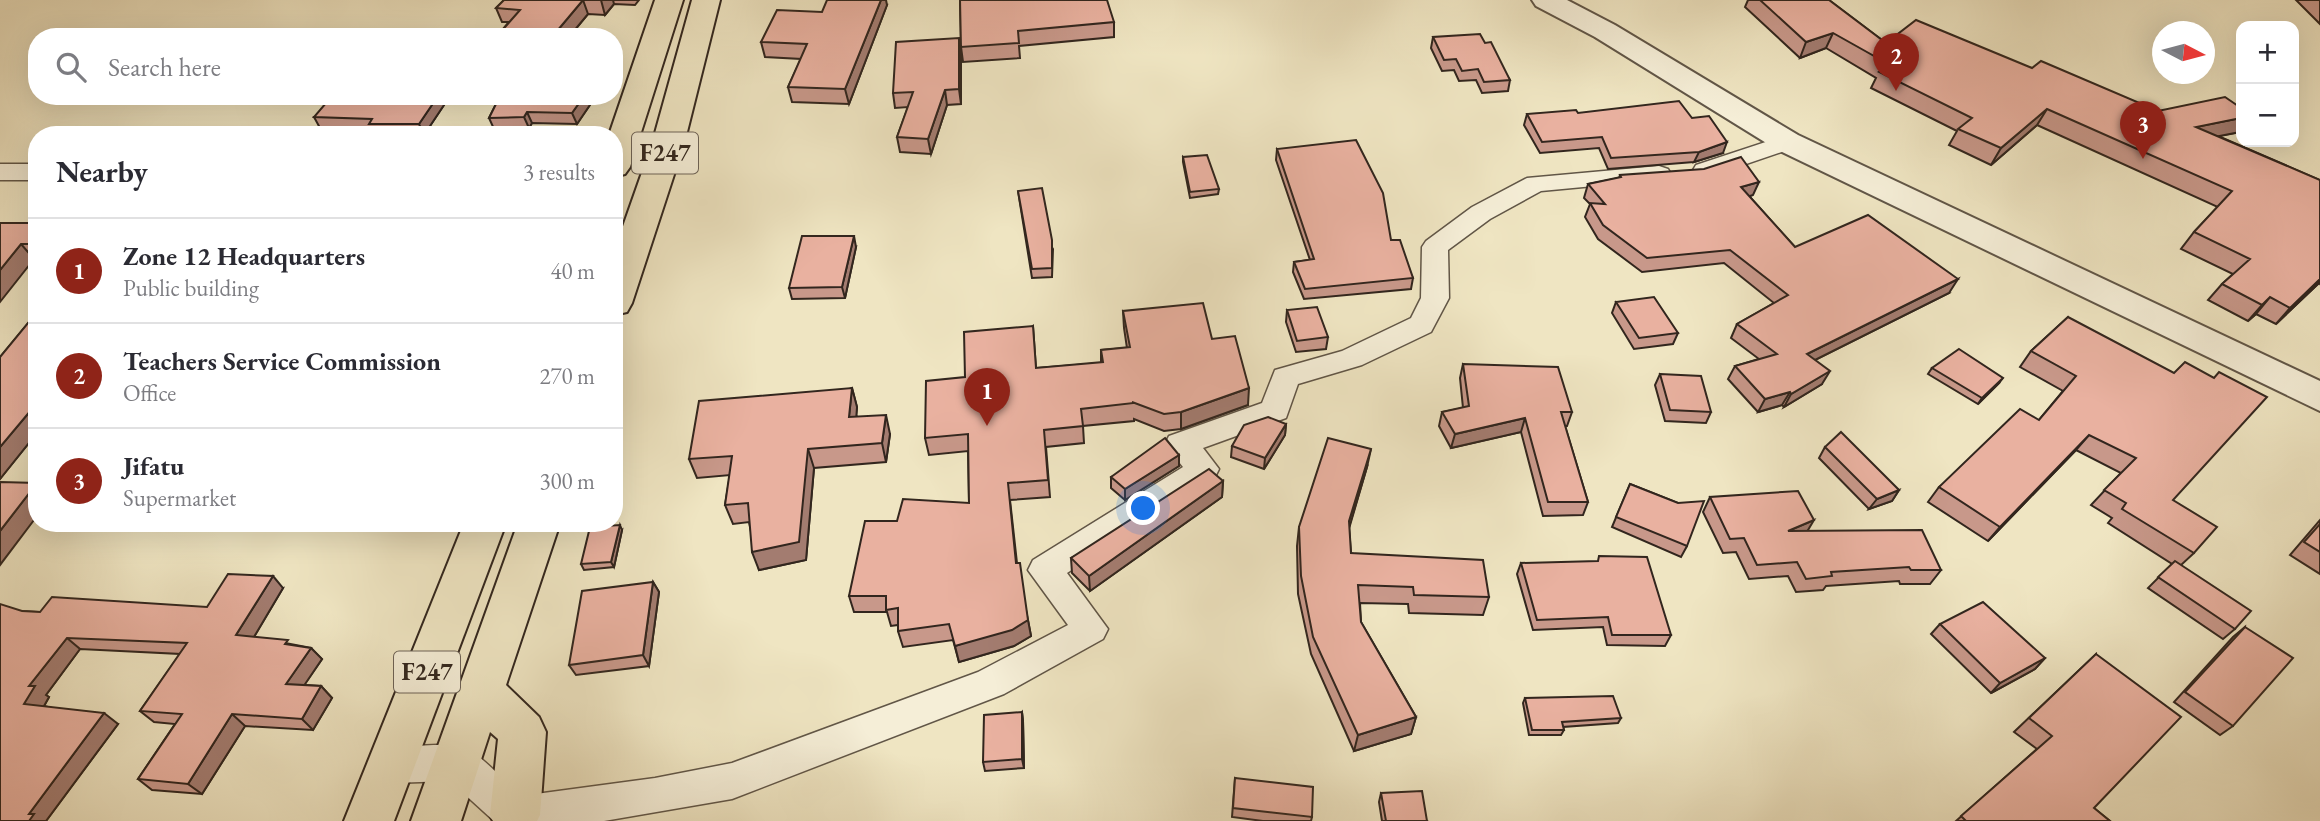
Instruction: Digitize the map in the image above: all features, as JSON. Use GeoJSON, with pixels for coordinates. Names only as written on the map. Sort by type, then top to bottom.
{"type":"FeatureCollection","features":[{"type":"Feature","properties":{"kind":"main road","name":"F247"},"geometry":{"type":"LineString","coordinates":[[623,134],[669,0]]}},
{"type":"Feature","properties":{"kind":"main road","name":"F247"},"geometry":{"type":"LineString","coordinates":[[623,276],[668,144],[706,0]]}},
{"type":"Feature","properties":{"kind":"main road","name":"F247"},"geometry":{"type":"LineString","coordinates":[[369,821],[482,532]]}},
{"type":"Feature","properties":{"kind":"main road","name":"F247"},"geometry":{"type":"LineString","coordinates":[[436,821],[536,532]]}},
{"type":"Feature","properties":{"kind":"main road"},"geometry":{"type":"LineString","coordinates":[[481,691],[522,732],[516,815]]}},
{"type":"Feature","properties":{"kind":"street"},"geometry":{"type":"LineString","coordinates":[[1546,0],[1605,30],[1787,142],[2320,397]]}},
{"type":"Feature","properties":{"kind":"street"},"geometry":{"type":"LineString","coordinates":[[391,766],[457,764],[516,815],[655,796],[732,781],[991,683],[1091,629],[1045,570],[1204,469],[1180,444],[1275,410],[1285,377],[1303,369],[1359,355],[1393,333],[1421,326],[1435,298],[1435,247],[1481,213],[1536,184],[1698,172],[1787,142]]}},
{"type":"Feature","properties":{"kind":"street"},"geometry":{"type":"LineString","coordinates":[[623,150],[668,144]]}},
{"type":"Feature","properties":{"kind":"street"},"geometry":{"type":"LineString","coordinates":[[0,172],[28,172]]}},
{"type":"Feature","properties":{"kind":"building"},"geometry":{"type":"Polygon","coordinates":[[[504,0],[583,0],[560,28],[504,28],[520,10],[496,8],[504,0]]]}},
{"type":"Feature","properties":{"kind":"building"},"geometry":{"type":"Polygon","coordinates":[[[827,0],[881,0],[845,89],[788,87],[807,44],[761,42],[777,10],[822,12],[827,0]]]}},
{"type":"Feature","properties":{"kind":"building"},"geometry":{"type":"Polygon","coordinates":[[[960,0],[1107,0],[1114,22],[1018,31],[1019,43],[961,47],[960,0]]]}},
{"type":"Feature","properties":{"kind":"building"},"geometry":{"type":"Polygon","coordinates":[[[1760,0],[1829,0],[1886,43],[1916,20],[2032,68],[2041,61],[2158,111],[2225,97],[2236,105],[2236,119],[2196,127],[2236,144],[2236,147],[2243,147],[2320,180],[2320,279],[2290,308],[2270,297],[2262,305],[2222,284],[2250,259],[2194,232],[2232,191],[2047,109],[2001,148],[1958,129],[1972,118],[1879,72],[1890,65],[1833,33],[1806,42],[1760,0]]]}},
{"type":"Feature","properties":{"kind":"building"},"geometry":{"type":"Polygon","coordinates":[[[1480,34],[1485,43],[1491,42],[1510,80],[1484,82],[1478,69],[1462,71],[1456,59],[1444,60],[1433,37],[1480,34]]]}},
{"type":"Feature","properties":{"kind":"building"},"geometry":{"type":"Polygon","coordinates":[[[959,38],[959,89],[945,90],[928,139],[897,137],[913,92],[893,93],[896,42],[959,38]]]}},
{"type":"Feature","properties":{"kind":"building"},"geometry":{"type":"Polygon","coordinates":[[[1679,101],[1692,118],[1709,116],[1727,142],[1699,152],[1611,158],[1602,137],[1542,142],[1527,114],[1576,110],[1578,113],[1679,101]]]}},
{"type":"Feature","properties":{"kind":"building"},"geometry":{"type":"Polygon","coordinates":[[[324,105],[432,105],[419,124],[369,124],[372,119],[314,117],[324,105]]]}},
{"type":"Feature","properties":{"kind":"building"},"geometry":{"type":"Polygon","coordinates":[[[496,105],[578,105],[572,113],[527,112],[524,117],[489,118],[496,105]]]}},
{"type":"Feature","properties":{"kind":"building"},"geometry":{"type":"Polygon","coordinates":[[[1356,140],[1383,193],[1391,240],[1400,240],[1413,278],[1305,289],[1294,262],[1314,259],[1277,149],[1356,140]]]}},
{"type":"Feature","properties":{"kind":"building"},"geometry":{"type":"Polygon","coordinates":[[[1207,155],[1219,189],[1190,192],[1183,157],[1207,155]]]}},
{"type":"Feature","properties":{"kind":"building"},"geometry":{"type":"Polygon","coordinates":[[[1741,157],[1759,182],[1741,187],[1795,247],[1868,215],[1958,279],[1807,354],[1830,371],[1791,394],[1790,392],[1765,399],[1735,366],[1777,354],[1737,324],[1788,295],[1730,250],[1647,258],[1603,225],[1590,203],[1605,204],[1588,184],[1621,177],[1620,175],[1704,169],[1741,157]]]}},
{"type":"Feature","properties":{"kind":"building"},"geometry":{"type":"Polygon","coordinates":[[[1042,188],[1052,240],[1052,268],[1032,269],[1018,191],[1042,188]]]}},
{"type":"Feature","properties":{"kind":"building"},"geometry":{"type":"Polygon","coordinates":[[[0,223],[28,223],[28,244],[21,244],[0,270],[0,223]]]}},
{"type":"Feature","properties":{"kind":"building"},"geometry":{"type":"Polygon","coordinates":[[[802,236],[854,236],[842,287],[789,288],[802,236]]]}},
{"type":"Feature","properties":{"kind":"building"},"geometry":{"type":"Polygon","coordinates":[[[1654,297],[1678,333],[1639,338],[1616,302],[1654,297]]]}},
{"type":"Feature","properties":{"kind":"building"},"geometry":{"type":"Polygon","coordinates":[[[1203,303],[1212,339],[1235,336],[1249,388],[1181,412],[1164,414],[1132,402],[1134,403],[1081,409],[1083,426],[1044,430],[1048,480],[1008,483],[1016,563],[1020,563],[1028,620],[1012,630],[955,646],[949,624],[898,631],[898,608],[886,610],[886,596],[849,596],[865,521],[897,521],[903,499],[969,503],[968,434],[925,438],[926,381],[965,377],[964,332],[1033,326],[1036,368],[1103,362],[1101,350],[1130,347],[1123,311],[1203,303]]]}},
{"type":"Feature","properties":{"kind":"building"},"geometry":{"type":"Polygon","coordinates":[[[1317,307],[1328,337],[1297,341],[1287,310],[1317,307]]]}},
{"type":"Feature","properties":{"kind":"building"},"geometry":{"type":"Polygon","coordinates":[[[2068,317],[2174,373],[2185,362],[2214,378],[2219,372],[2267,397],[2173,500],[2217,527],[2194,553],[2122,509],[2126,503],[2104,490],[2136,458],[2089,435],[2000,527],[1939,487],[2020,409],[2039,420],[2076,376],[2031,351],[2068,317]]]}},
{"type":"Feature","properties":{"kind":"building"},"geometry":{"type":"Polygon","coordinates":[[[28,323],[28,414],[0,447],[0,357],[28,323]]]}},
{"type":"Feature","properties":{"kind":"building"},"geometry":{"type":"Polygon","coordinates":[[[1959,349],[2003,378],[1982,398],[1932,368],[1959,349]]]}},
{"type":"Feature","properties":{"kind":"building"},"geometry":{"type":"Polygon","coordinates":[[[1463,364],[1558,367],[1572,412],[1561,412],[1588,502],[1548,502],[1525,418],[1455,434],[1442,412],[1469,406],[1463,364]]]}},
{"type":"Feature","properties":{"kind":"building"},"geometry":{"type":"Polygon","coordinates":[[[1660,374],[1701,376],[1711,412],[1670,410],[1660,374]]]}},
{"type":"Feature","properties":{"kind":"building"},"geometry":{"type":"Polygon","coordinates":[[[852,388],[849,417],[886,415],[882,443],[808,449],[799,542],[752,552],[748,503],[725,505],[732,456],[689,459],[699,401],[852,388]]]}},
{"type":"Feature","properties":{"kind":"building"},"geometry":{"type":"Polygon","coordinates":[[[1268,417],[1286,424],[1265,458],[1232,446],[1244,425],[1268,417]]]}},
{"type":"Feature","properties":{"kind":"building"},"geometry":{"type":"Polygon","coordinates":[[[1841,432],[1899,490],[1877,499],[1825,447],[1841,432]]]}},
{"type":"Feature","properties":{"kind":"building"},"geometry":{"type":"Polygon","coordinates":[[[1165,438],[1179,455],[1125,489],[1111,477],[1165,438]]]}},
{"type":"Feature","properties":{"kind":"building"},"geometry":{"type":"Polygon","coordinates":[[[1328,438],[1371,449],[1349,521],[1351,553],[1483,560],[1489,597],[1414,595],[1413,587],[1358,585],[1361,622],[1416,717],[1358,735],[1313,637],[1301,576],[1299,527],[1328,438]]]}},
{"type":"Feature","properties":{"kind":"building"},"geometry":{"type":"Polygon","coordinates":[[[1209,469],[1223,481],[1089,576],[1071,558],[1209,469]]]}},
{"type":"Feature","properties":{"kind":"building"},"geometry":{"type":"Polygon","coordinates":[[[0,482],[28,483],[28,495],[0,531],[0,482]]]}},
{"type":"Feature","properties":{"kind":"building"},"geometry":{"type":"Polygon","coordinates":[[[1630,484],[1678,503],[1704,501],[1687,546],[1616,517],[1630,484]]]}},
{"type":"Feature","properties":{"kind":"building"},"geometry":{"type":"Polygon","coordinates":[[[1798,491],[1814,520],[1788,531],[1922,530],[1941,570],[1911,570],[1909,567],[1831,572],[1832,576],[1806,579],[1797,562],[1757,565],[1744,538],[1730,539],[1710,497],[1798,491]]]}},
{"type":"Feature","properties":{"kind":"building"},"geometry":{"type":"Polygon","coordinates":[[[2320,524],[2320,552],[2304,542],[2320,524]]]}},
{"type":"Feature","properties":{"kind":"building"},"geometry":{"type":"Polygon","coordinates":[[[589,532],[618,532],[611,562],[581,564],[589,532]]]}},
{"type":"Feature","properties":{"kind":"building"},"geometry":{"type":"Polygon","coordinates":[[[1599,556],[1647,557],[1671,635],[1612,635],[1608,617],[1537,620],[1521,563],[1598,561],[1599,556]]]}},
{"type":"Feature","properties":{"kind":"building"},"geometry":{"type":"Polygon","coordinates":[[[2175,561],[2251,611],[2235,629],[2158,577],[2175,561]]]}},
{"type":"Feature","properties":{"kind":"building"},"geometry":{"type":"Polygon","coordinates":[[[228,574],[273,576],[236,635],[288,640],[285,644],[311,648],[286,684],[321,686],[302,719],[232,714],[188,784],[138,779],[182,714],[140,711],[187,643],[67,638],[29,686],[35,686],[24,704],[104,713],[29,814],[34,814],[29,821],[0,821],[0,604],[22,611],[40,612],[52,597],[207,607],[228,574]]]}},
{"type":"Feature","properties":{"kind":"building"},"geometry":{"type":"Polygon","coordinates":[[[653,582],[643,655],[569,665],[582,591],[653,582]]]}},
{"type":"Feature","properties":{"kind":"building"},"geometry":{"type":"Polygon","coordinates":[[[1983,602],[2045,658],[2000,683],[1940,624],[1983,602]]]}},
{"type":"Feature","properties":{"kind":"building"},"geometry":{"type":"Polygon","coordinates":[[[2245,627],[2293,658],[2233,726],[2185,692],[2245,627]]]}},
{"type":"Feature","properties":{"kind":"building"},"geometry":{"type":"Polygon","coordinates":[[[2096,654],[2181,717],[2094,808],[2110,821],[1966,821],[1961,816],[2052,736],[2029,718],[2096,654]]]}},
{"type":"Feature","properties":{"kind":"building"},"geometry":{"type":"Polygon","coordinates":[[[1613,696],[1621,718],[1562,722],[1564,730],[1532,730],[1525,698],[1613,696]]]}},
{"type":"Feature","properties":{"kind":"building"},"geometry":{"type":"Polygon","coordinates":[[[1022,712],[1022,759],[983,762],[984,715],[1022,712]]]}},
{"type":"Feature","properties":{"kind":"building"},"geometry":{"type":"Polygon","coordinates":[[[1235,778],[1313,787],[1312,817],[1233,808],[1235,778]]]}},
{"type":"Feature","properties":{"kind":"building"},"geometry":{"type":"Polygon","coordinates":[[[1422,791],[1427,821],[1386,821],[1381,793],[1422,791]]]}},
{"type":"Feature","properties":{"kind":"place","name":"Teachers Service Commission"},"geometry":{"type":"Point","coordinates":[1896,91]}},
{"type":"Feature","properties":{"kind":"place","name":"Jifatu"},"geometry":{"type":"Point","coordinates":[2143,159]}},
{"type":"Feature","properties":{"kind":"place","name":"Zone 12 Headquarters"},"geometry":{"type":"Point","coordinates":[987,426]}}]}
